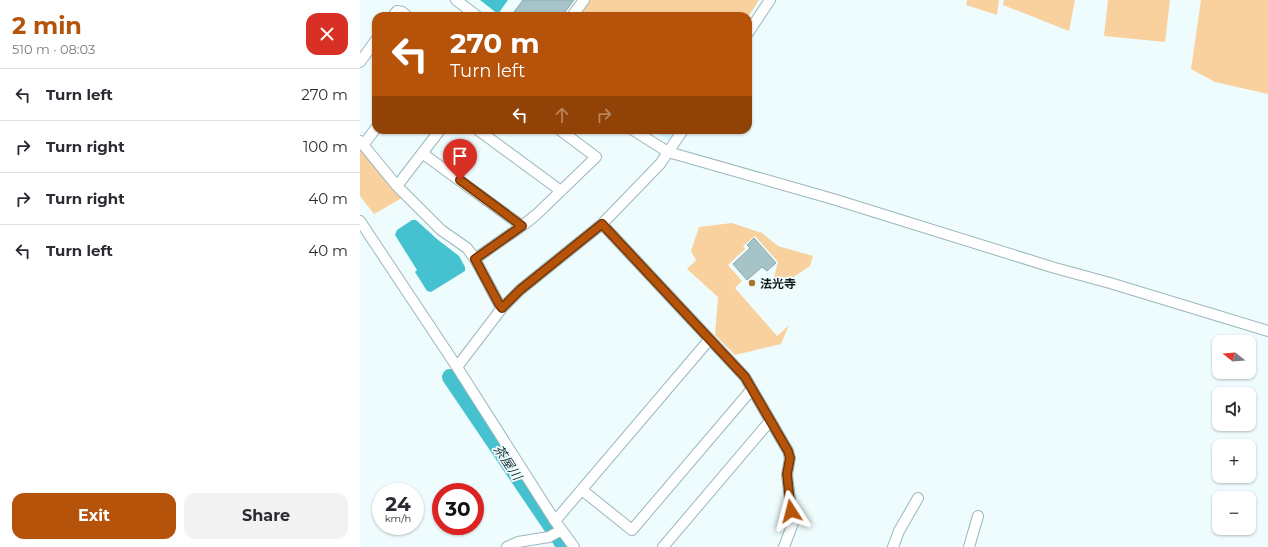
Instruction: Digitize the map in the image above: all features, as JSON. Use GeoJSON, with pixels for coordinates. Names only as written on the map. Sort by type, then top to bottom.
{"type":"FeatureCollection","features":[{"type":"Feature","properties":{"kind":"street"},"geometry":{"type":"LineString","coordinates":[[456,0],[472,12]]}},
{"type":"Feature","properties":{"kind":"street"},"geometry":{"type":"LineString","coordinates":[[575,12],[584,0]]}},
{"type":"Feature","properties":{"kind":"street"},"geometry":{"type":"LineString","coordinates":[[752,27],[770,0]]}},
{"type":"Feature","properties":{"kind":"street"},"geometry":{"type":"LineString","coordinates":[[360,62],[372,46]]}},
{"type":"Feature","properties":{"kind":"street"},"geometry":{"type":"LineString","coordinates":[[372,132],[362,143],[396,186],[441,230],[467,248],[475,259],[502,308]]}},
{"type":"Feature","properties":{"kind":"street"},"geometry":{"type":"LineString","coordinates":[[396,186],[437,134]]}},
{"type":"Feature","properties":{"kind":"street"},"geometry":{"type":"LineString","coordinates":[[483,134],[561,191]]}},
{"type":"Feature","properties":{"kind":"street"},"geometry":{"type":"LineString","coordinates":[[475,259],[537,214],[596,157],[565,134]]}},
{"type":"Feature","properties":{"kind":"street"},"geometry":{"type":"LineString","coordinates":[[639,134],[668,152],[833,199],[1047,266],[1110,283],[1268,332]]}},
{"type":"Feature","properties":{"kind":"street"},"geometry":{"type":"LineString","coordinates":[[457,367],[502,308],[520,290],[602,224],[660,164],[680,134]]}},
{"type":"Feature","properties":{"kind":"street"},"geometry":{"type":"LineString","coordinates":[[422,153],[522,226]]}},
{"type":"Feature","properties":{"kind":"street"},"geometry":{"type":"LineString","coordinates":[[360,221],[457,367],[556,529],[574,547]]}},
{"type":"Feature","properties":{"kind":"street"},"geometry":{"type":"LineString","coordinates":[[602,224],[745,377],[788,451],[790,458],[787,474],[793,523],[784,547]]}},
{"type":"Feature","properties":{"kind":"street"},"geometry":{"type":"LineString","coordinates":[[507,547],[556,529],[582,490],[709,340]]}},
{"type":"Feature","properties":{"kind":"street"},"geometry":{"type":"LineString","coordinates":[[582,490],[632,530],[752,389]]}},
{"type":"Feature","properties":{"kind":"street"},"geometry":{"type":"LineString","coordinates":[[662,547],[770,421]]}},
{"type":"Feature","properties":{"kind":"street"},"geometry":{"type":"LineString","coordinates":[[893,547],[899,531],[918,498]]}},
{"type":"Feature","properties":{"kind":"street"},"geometry":{"type":"LineString","coordinates":[[969,547],[978,516]]}},
{"type":"Feature","properties":{"kind":"shaded area"},"geometry":{"type":"Polygon","coordinates":[[[587,0],[759,0],[751,12],[579,12],[587,0]]]}},
{"type":"Feature","properties":{"kind":"shaded area"},"geometry":{"type":"Polygon","coordinates":[[[967,0],[999,0],[997,15],[966,5],[967,0]]]}},
{"type":"Feature","properties":{"kind":"shaded area"},"geometry":{"type":"Polygon","coordinates":[[[1004,0],[1075,0],[1069,31],[1003,5],[1004,0]]]}},
{"type":"Feature","properties":{"kind":"shaded area"},"geometry":{"type":"Polygon","coordinates":[[[1108,0],[1170,0],[1165,42],[1104,36],[1108,0]]]}},
{"type":"Feature","properties":{"kind":"shaded area"},"geometry":{"type":"Polygon","coordinates":[[[1201,0],[1268,0],[1268,94],[1215,82],[1191,69],[1201,0]]]}},
{"type":"Feature","properties":{"kind":"shaded area"},"geometry":{"type":"Polygon","coordinates":[[[657,134],[673,134],[669,140],[657,134]]]}},
{"type":"Feature","properties":{"kind":"shaded area"},"geometry":{"type":"Polygon","coordinates":[[[360,148],[402,198],[374,214],[360,196],[360,148]]]}},
{"type":"Feature","properties":{"kind":"shaded area","name":"法光寺"},"geometry":{"type":"Polygon","coordinates":[[[732,223],[762,233],[778,246],[813,256],[810,266],[776,289],[772,284],[778,262],[755,236],[743,246],[745,249],[728,265],[742,281],[735,288],[777,336],[789,325],[781,344],[735,355],[715,335],[718,297],[687,269],[696,260],[691,251],[699,227],[732,223]]]}},
{"type":"Feature","properties":{"kind":"water"},"geometry":{"type":"Polygon","coordinates":[[[480,0],[508,0],[499,12],[495,12],[480,0]]]}},
{"type":"Feature","properties":{"kind":"water"},"geometry":{"type":"Polygon","coordinates":[[[412,220],[416,220],[459,256],[465,267],[465,271],[431,292],[427,291],[415,272],[417,270],[395,235],[397,230],[412,220]]]}},
{"type":"Feature","properties":{"kind":"building"},"geometry":{"type":"Polygon","coordinates":[[[523,0],[574,0],[565,12],[514,12],[523,0]]]}},
{"type":"Feature","properties":{"kind":"building"},"geometry":{"type":"Polygon","coordinates":[[[754,238],[776,263],[767,271],[762,267],[747,280],[733,264],[750,248],[747,245],[754,238]]]}},
{"type":"Feature","properties":{"kind":"waterway","name":"茶屋川"},"geometry":{"type":"LineString","coordinates":[[450,377],[565,547]]}},
{"type":"Feature","properties":{"kind":"place","name":"法光寺"},"geometry":{"type":"Point","coordinates":[752,283]}},
{"type":"Feature","properties":{"kind":"route"},"geometry":{"type":"LineString","coordinates":[[460,180],[522,226],[475,259],[502,308],[520,290],[602,224],[745,377],[788,451],[790,458],[787,474],[791,511]]}}]}
